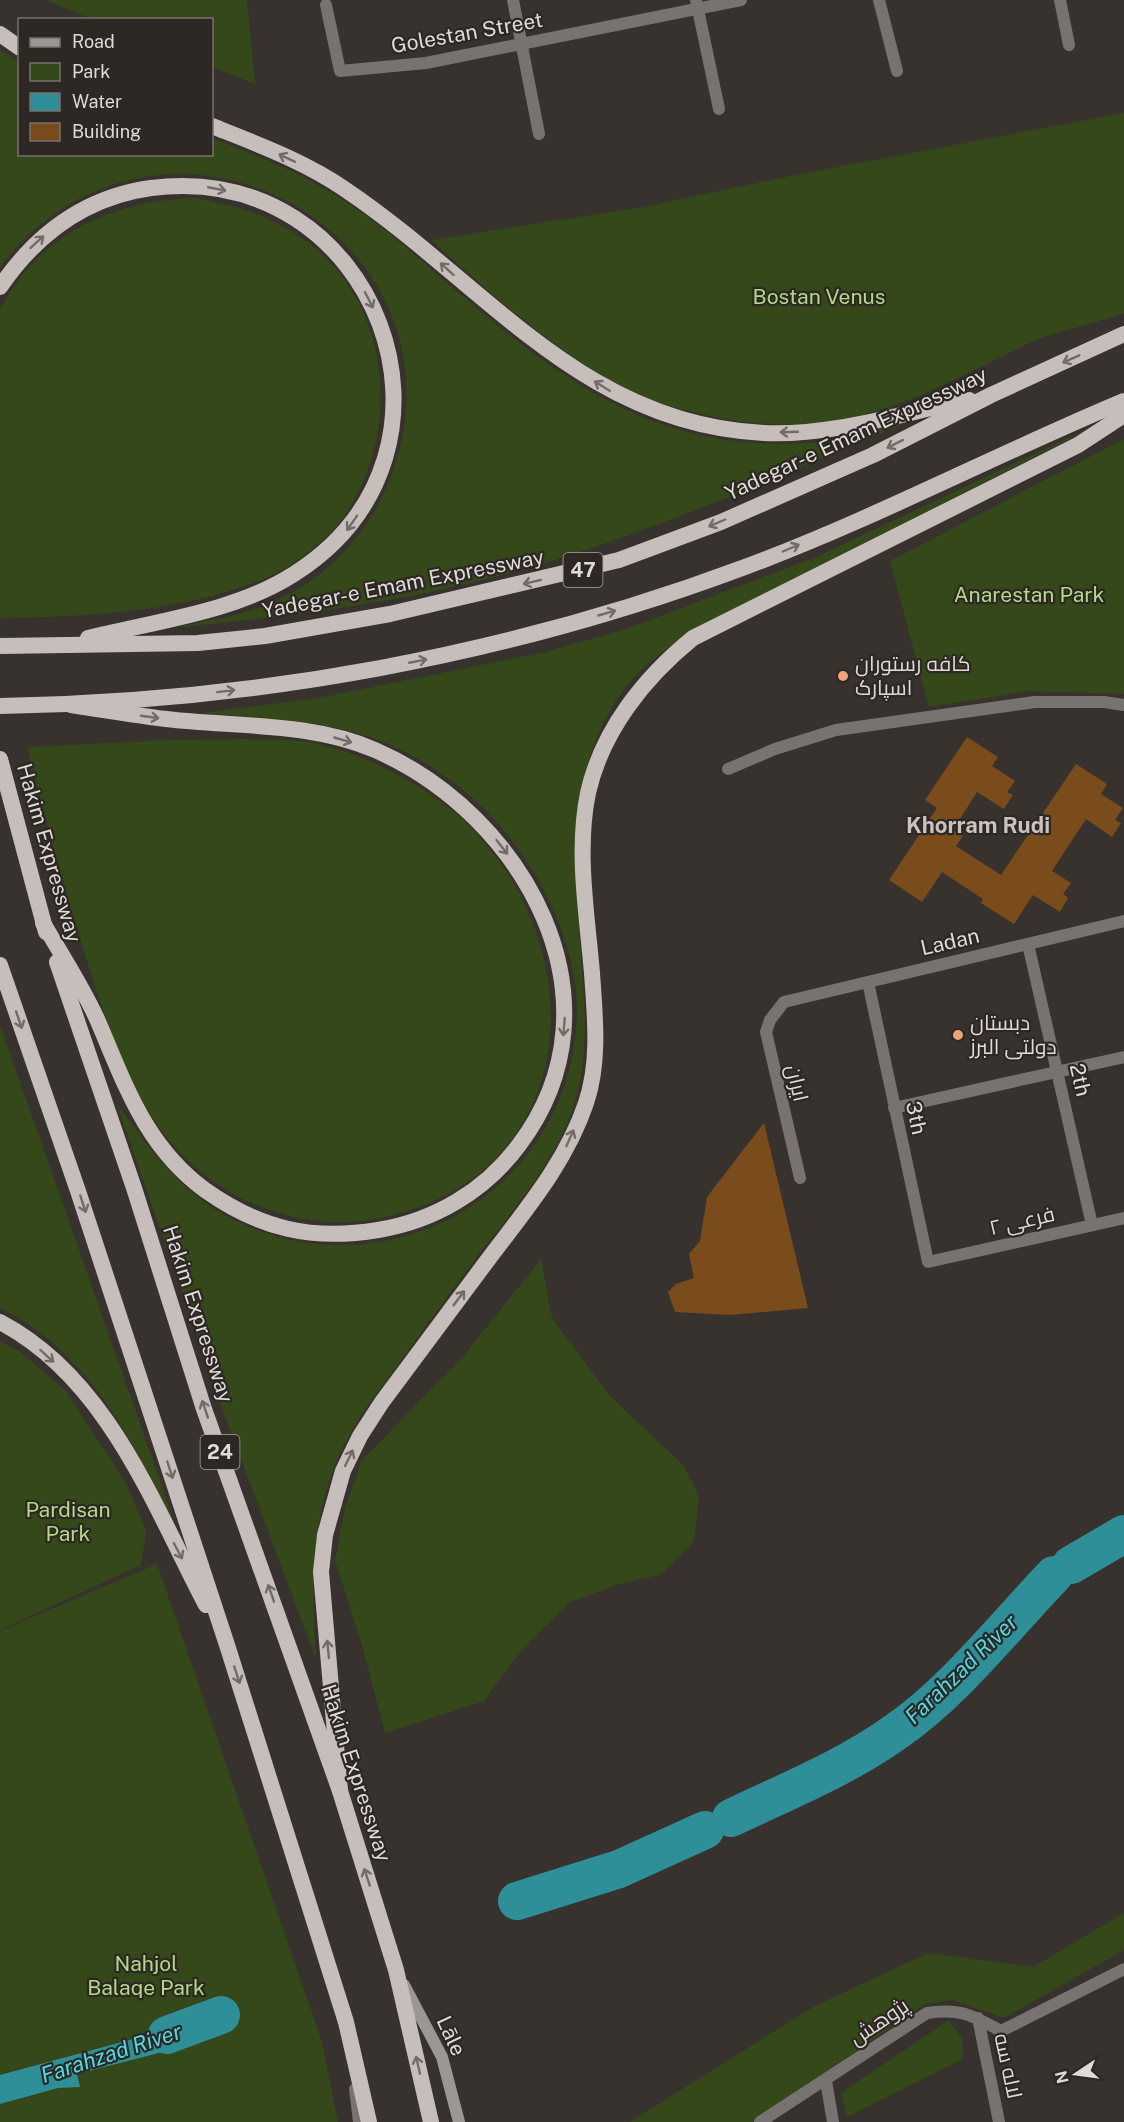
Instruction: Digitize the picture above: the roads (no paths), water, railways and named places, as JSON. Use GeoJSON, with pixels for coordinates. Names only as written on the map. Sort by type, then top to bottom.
{"type":"FeatureCollection","features":[{"type":"Feature","properties":{"kind":"highway"},"geometry":{"type":"LineString","coordinates":[[0,34],[18,47]]}},
{"type":"Feature","properties":{"kind":"highway"},"geometry":{"type":"LineString","coordinates":[[213,126],[300,164],[345,189],[425,249],[482,301],[535,341],[608,390],[647,408],[689,420],[764,433],[819,431],[991,395]]}},
{"type":"Feature","properties":{"kind":"highway"},"geometry":{"type":"LineString","coordinates":[[0,287],[33,245],[86,207],[133,191],[183,185],[210,187],[237,193],[285,214],[309,228],[337,254],[361,282],[378,318],[389,353],[394,394],[393,425],[384,462],[369,500],[345,533],[324,553],[294,575],[241,600],[62,645]]}},
{"type":"Feature","properties":{"kind":"highway","name":"Yadegar-e Emam Expressway"},"geometry":{"type":"LineString","coordinates":[[0,646],[198,643],[265,636],[422,607],[619,561],[721,522],[873,455],[991,395],[1124,334]]}},
{"type":"Feature","properties":{"kind":"highway","name":"47"},"geometry":{"type":"LineString","coordinates":[[0,706],[71,705],[179,696],[322,679],[502,642],[617,610],[749,566],[1124,401]]}},
{"type":"Feature","properties":{"kind":"highway"},"geometry":{"type":"LineString","coordinates":[[340,1791],[321,1572],[325,1535],[333,1503],[343,1471],[360,1436],[382,1402],[542,1188],[565,1149],[586,1103],[595,1055],[595,1017],[585,889],[585,816],[588,791],[597,766],[627,706],[663,663],[693,638],[1078,446],[1124,415]]}},
{"type":"Feature","properties":{"kind":"highway"},"geometry":{"type":"LineString","coordinates":[[43,923],[96,1017],[129,1097],[150,1132],[173,1160],[203,1188],[240,1212],[268,1224],[312,1235],[361,1233],[393,1228],[427,1216],[467,1196],[505,1164],[532,1129],[551,1089],[562,1049],[565,1010],[551,932],[520,870],[494,837],[466,808],[435,784],[401,763],[373,749],[339,738],[307,732],[164,719],[71,705]]}},
{"type":"Feature","properties":{"kind":"highway","name":"Hakim Expressway"},"geometry":{"type":"LineString","coordinates":[[0,759],[43,923],[134,1188],[204,1409],[340,1791],[396,1970],[431,2122]]}},
{"type":"Feature","properties":{"kind":"highway","name":"24"},"geometry":{"type":"LineString","coordinates":[[0,965],[82,1202],[228,1648],[346,2022],[369,2122]]}},
{"type":"Feature","properties":{"kind":"highway"},"geometry":{"type":"LineString","coordinates":[[0,1322],[46,1355],[75,1381],[100,1412],[124,1450],[228,1648]]}},
{"type":"Feature","properties":{"kind":"main road","name":"Lāle"},"geometry":{"type":"LineString","coordinates":[[396,1970],[442,2057],[459,2122]]}},
{"type":"Feature","properties":{"kind":"street"},"geometry":{"type":"LineString","coordinates":[[513,0],[539,134]]}},
{"type":"Feature","properties":{"kind":"street","name":"Golestan Street"},"geometry":{"type":"LineString","coordinates":[[326,5],[340,71],[426,63],[522,44],[697,4],[741,0]]}},
{"type":"Feature","properties":{"kind":"street"},"geometry":{"type":"LineString","coordinates":[[879,0],[897,71]]}},
{"type":"Feature","properties":{"kind":"street"},"geometry":{"type":"LineString","coordinates":[[1060,0],[1069,45]]}},
{"type":"Feature","properties":{"kind":"street"},"geometry":{"type":"LineString","coordinates":[[697,4],[719,109]]}},
{"type":"Feature","properties":{"kind":"street"},"geometry":{"type":"LineString","coordinates":[[728,770],[775,749],[836,730],[1035,702],[1104,702],[1124,705]]}},
{"type":"Feature","properties":{"kind":"street","name":"Ladan"},"geometry":{"type":"LineString","coordinates":[[784,1002],[1124,921]]}},
{"type":"Feature","properties":{"kind":"street","name":"2th"},"geometry":{"type":"LineString","coordinates":[[1028,944],[1092,1226]]}},
{"type":"Feature","properties":{"kind":"street","name":"3th"},"geometry":{"type":"LineString","coordinates":[[868,982],[928,1262]]}},
{"type":"Feature","properties":{"kind":"street","name":"ایران"},"geometry":{"type":"LineString","coordinates":[[784,1002],[770,1020],[766,1032],[800,1178]]}},
{"type":"Feature","properties":{"kind":"street"},"geometry":{"type":"LineString","coordinates":[[894,1108],[1124,1057]]}},
{"type":"Feature","properties":{"kind":"street","name":"فرعی ۲"},"geometry":{"type":"LineString","coordinates":[[928,1262],[1124,1218]]}},
{"type":"Feature","properties":{"kind":"street","name":"پژوهش"},"geometry":{"type":"LineString","coordinates":[[760,2122],[927,2013],[951,2009],[978,2018],[1001,2031],[1124,1969]]}},
{"type":"Feature","properties":{"kind":"street","name":"لاله سه"},"geometry":{"type":"LineString","coordinates":[[978,2018],[999,2122]]}},
{"type":"Feature","properties":{"kind":"street"},"geometry":{"type":"LineString","coordinates":[[346,2022],[359,2122]]}},
{"type":"Feature","properties":{"kind":"street"},"geometry":{"type":"LineString","coordinates":[[826,2081],[833,2122]]}},
{"type":"Feature","properties":{"kind":"water"},"geometry":{"type":"Polygon","coordinates":[[[211,2007],[223,2030],[155,2054],[77,2074],[80,2087],[58,2088],[0,2104],[0,2075],[144,2036],[211,2007]]]}},
{"type":"Feature","properties":{"kind":"waterway","name":"Farahzad River"},"geometry":{"type":"LineString","coordinates":[[1071,1565],[1124,1534]]}},
{"type":"Feature","properties":{"kind":"waterway","name":"Farahzad River"},"geometry":{"type":"LineString","coordinates":[[731,1818],[814,1779],[894,1733],[958,1679],[1054,1575]]}},
{"type":"Feature","properties":{"kind":"waterway","name":"Farahzad River"},"geometry":{"type":"LineString","coordinates":[[517,1901],[619,1869],[705,1830]]}},
{"type":"Feature","properties":{"kind":"waterway","name":"Farahzad River"},"geometry":{"type":"LineString","coordinates":[[167,2035],[221,2015]]}},
{"type":"Feature","properties":{"kind":"place","name":"کافه رستوران اسپارک"},"geometry":{"type":"Point","coordinates":[843,676]}},
{"type":"Feature","properties":{"kind":"place","name":"دبستان دولتی البرز"},"geometry":{"type":"Point","coordinates":[958,1035]}},
{"type":"Feature","properties":{"kind":"district","name":"Khorram Rudi"},"geometry":{"type":"Point","coordinates":[978,825]}},
{"type":"Feature","properties":{"kind":"park label","name":"Bostan Venus"},"geometry":{"type":"Point","coordinates":[819,297]}},
{"type":"Feature","properties":{"kind":"park label","name":"Anarestan Park"},"geometry":{"type":"Point","coordinates":[1029,595]}},
{"type":"Feature","properties":{"kind":"park label","name":"Pardisan Park"},"geometry":{"type":"Point","coordinates":[68,1522]}},
{"type":"Feature","properties":{"kind":"park label","name":"Nahjol Balaqe Park"},"geometry":{"type":"Point","coordinates":[146,1976]}}]}
